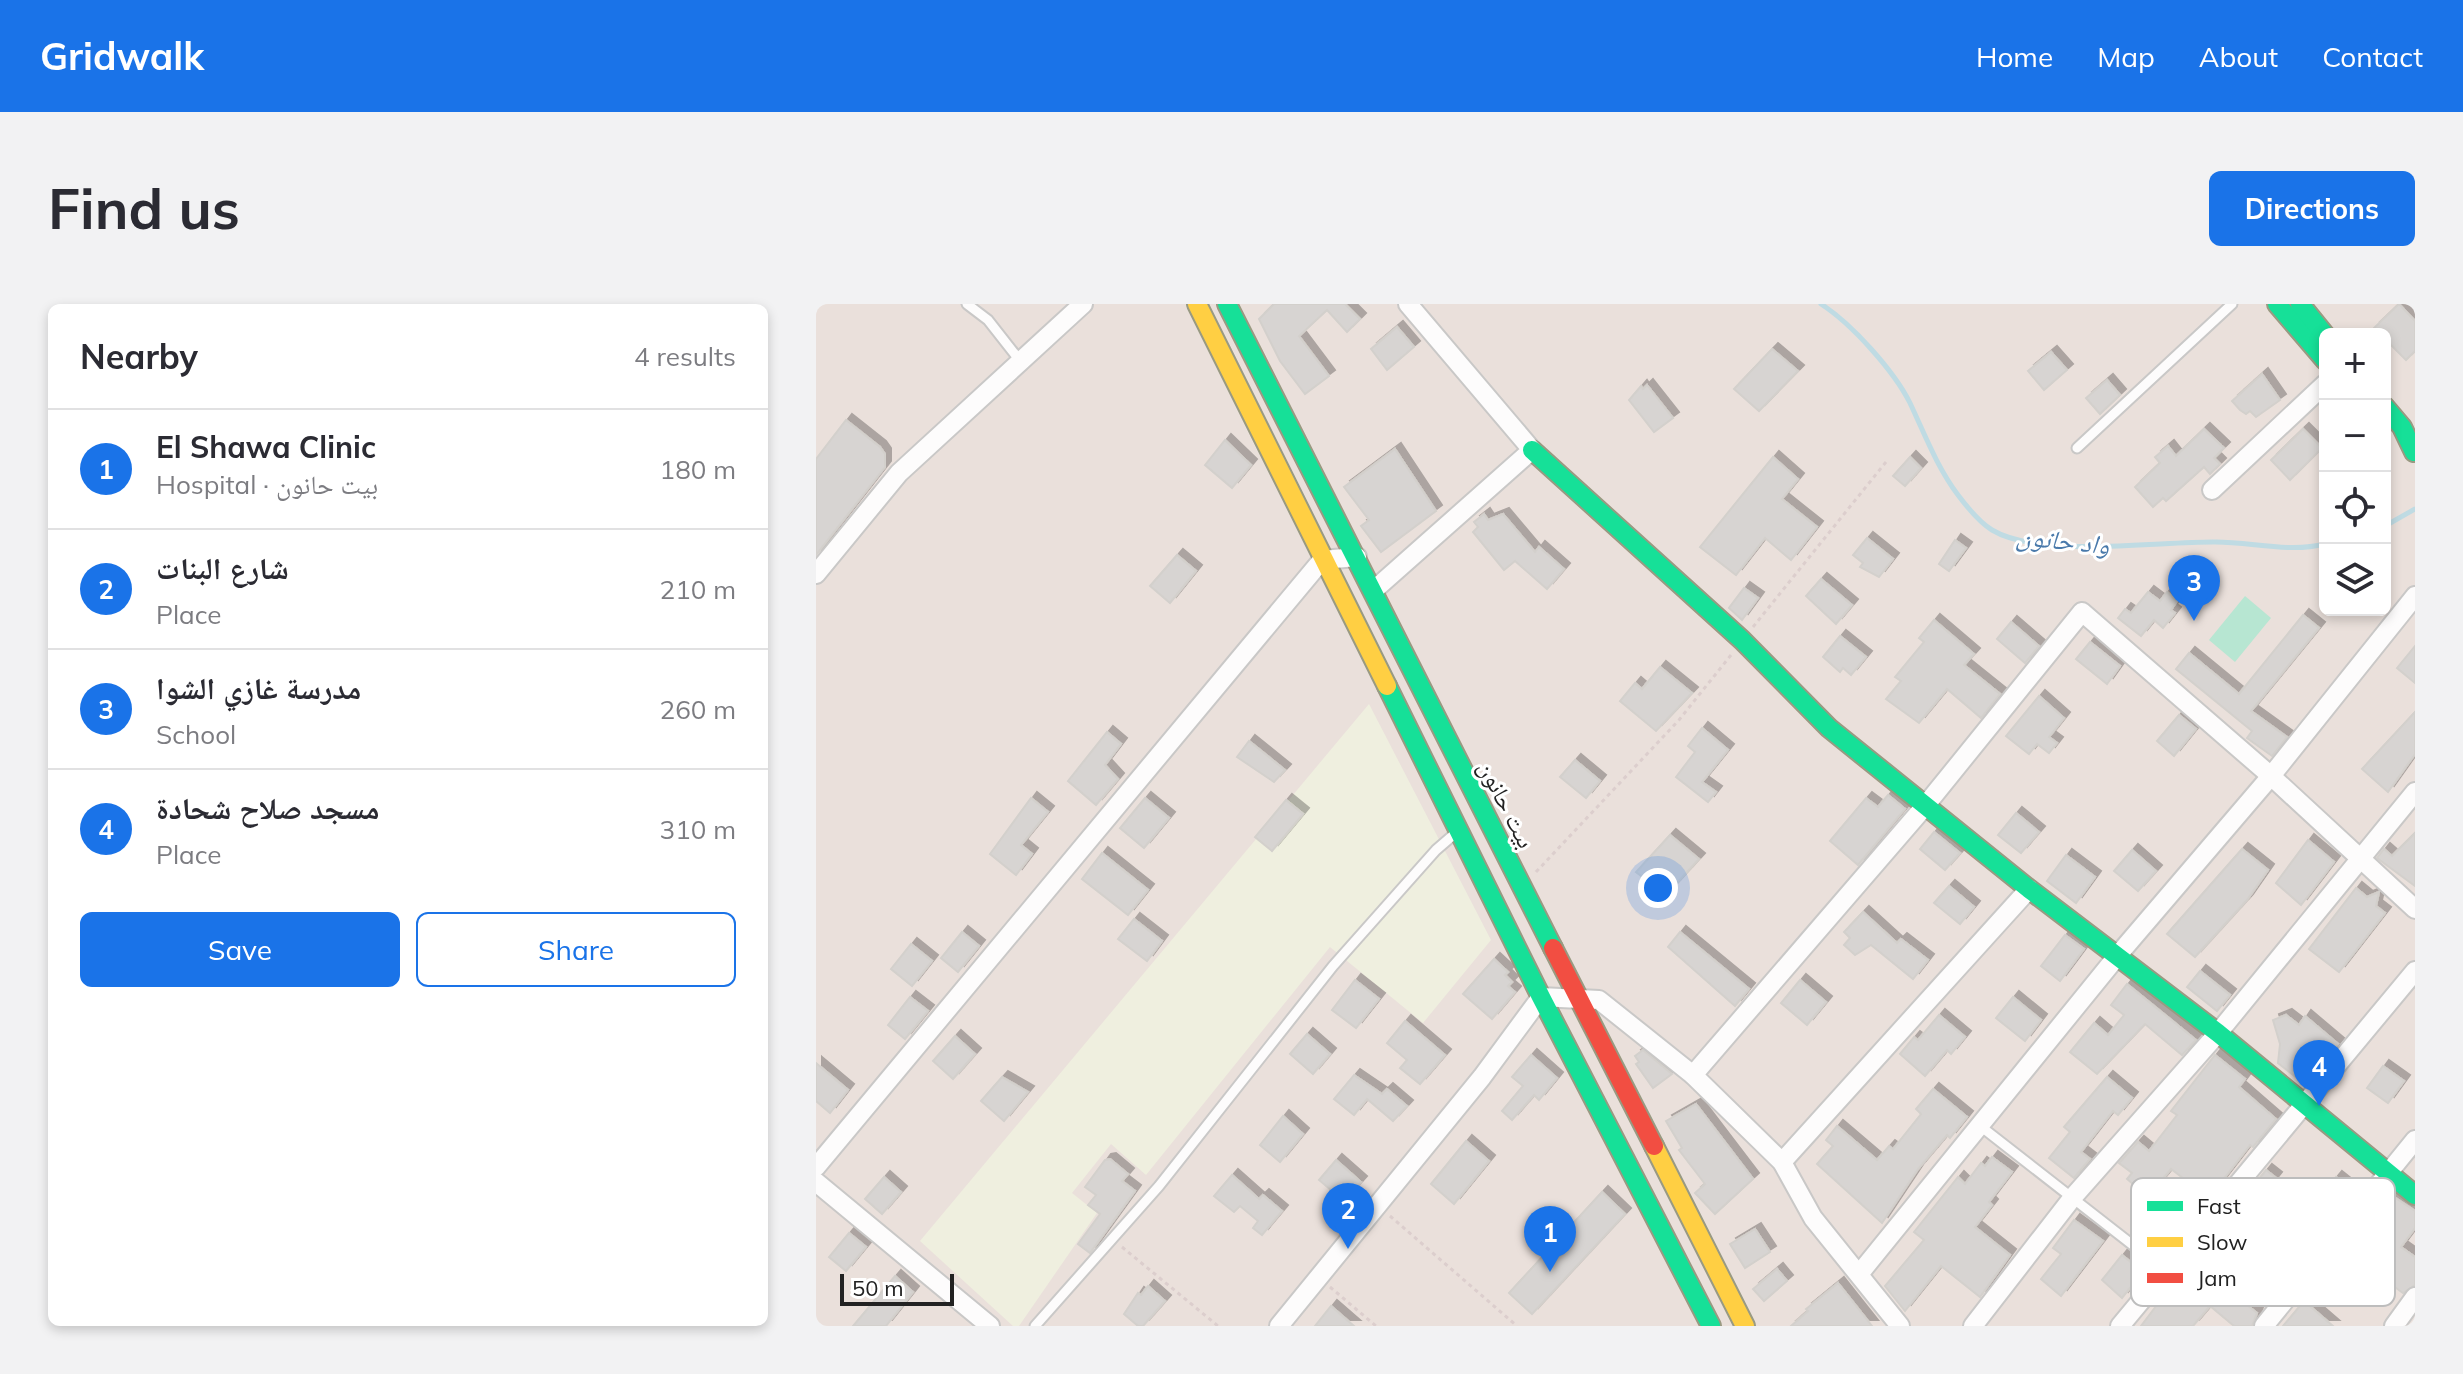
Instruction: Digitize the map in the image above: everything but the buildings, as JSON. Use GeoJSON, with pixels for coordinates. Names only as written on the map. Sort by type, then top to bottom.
{"type":"FeatureCollection","features":[{"type":"Feature","properties":{"kind":"main road"},"geometry":{"type":"LineString","coordinates":[[1197,304],[1541,997],[1711,1326]]}},
{"type":"Feature","properties":{"kind":"main road","name":"بيت حانون"},"geometry":{"type":"LineString","coordinates":[[1227,304],[1745,1326]]}},
{"type":"Feature","properties":{"kind":"main road"},"geometry":{"type":"LineString","coordinates":[[2277,304],[2319,353]]}},
{"type":"Feature","properties":{"kind":"main road"},"geometry":{"type":"LineString","coordinates":[[2300,304],[2319,328]]}},
{"type":"Feature","properties":{"kind":"main road"},"geometry":{"type":"LineString","coordinates":[[2391,414],[2415,452]]}},
{"type":"Feature","properties":{"kind":"main road"},"geometry":{"type":"LineString","coordinates":[[2391,433],[2415,452]]}},
{"type":"Feature","properties":{"kind":"main road"},"geometry":{"type":"LineString","coordinates":[[1532,450],[1742,640],[1829,728],[2029,889],[2218,1033],[2394,1178]]}},
{"type":"Feature","properties":{"kind":"main road"},"geometry":{"type":"LineString","coordinates":[[2395,1179],[2415,1195]]}},
{"type":"Feature","properties":{"kind":"street"},"geometry":{"type":"LineString","coordinates":[[816,574],[899,473],[1083,304]]}},
{"type":"Feature","properties":{"kind":"street"},"geometry":{"type":"LineString","coordinates":[[1374,590],[1532,450],[1408,304]]}},
{"type":"Feature","properties":{"kind":"street"},"geometry":{"type":"LineString","coordinates":[[2212,490],[2319,390]]}},
{"type":"Feature","properties":{"kind":"street"},"geometry":{"type":"LineString","coordinates":[[816,1167],[1322,560],[1357,557]]}},
{"type":"Feature","properties":{"kind":"street"},"geometry":{"type":"LineString","coordinates":[[1860,1273],[2118,955],[2271,776],[2415,596]]}},
{"type":"Feature","properties":{"kind":"street"},"geometry":{"type":"LineString","coordinates":[[1693,1075],[1925,806],[2082,612],[2271,776],[2415,909]]}},
{"type":"Feature","properties":{"kind":"street"},"geometry":{"type":"LineString","coordinates":[[1973,1326],[2073,1197],[2218,1033],[2415,792]]}},
{"type":"Feature","properties":{"kind":"street"},"geometry":{"type":"LineString","coordinates":[[1782,1162],[2029,889]]}},
{"type":"Feature","properties":{"kind":"street"},"geometry":{"type":"LineString","coordinates":[[2244,1178],[2415,971]]}},
{"type":"Feature","properties":{"kind":"street"},"geometry":{"type":"LineString","coordinates":[[1279,1326],[1375,1204],[1482,1077],[1541,997],[1599,1000],[1693,1075],[1782,1162],[1813,1218],[1900,1326]]}},
{"type":"Feature","properties":{"kind":"street"},"geometry":{"type":"LineString","coordinates":[[2384,1178],[2415,1140]]}},
{"type":"Feature","properties":{"kind":"street"},"geometry":{"type":"LineString","coordinates":[[816,1182],[990,1326]]}},
{"type":"Feature","properties":{"kind":"street"},"geometry":{"type":"LineString","coordinates":[[2399,1324],[2415,1297]]}},
{"type":"Feature","properties":{"kind":"street"},"geometry":{"type":"LineString","coordinates":[[2120,1326],[2137,1306]]}},
{"type":"Feature","properties":{"kind":"street"},"geometry":{"type":"LineString","coordinates":[[2264,1326],[2280,1306]]}},
{"type":"Feature","properties":{"kind":"lane"},"geometry":{"type":"LineString","coordinates":[[967,304],[988,320],[1021,362]]}},
{"type":"Feature","properties":{"kind":"lane"},"geometry":{"type":"LineString","coordinates":[[2077,448],[2232,304]]}},
{"type":"Feature","properties":{"kind":"lane"},"geometry":{"type":"LineString","coordinates":[[1035,1326],[1112,1239],[1333,966],[1436,850],[1460,829]]}},
{"type":"Feature","properties":{"kind":"lane"},"geometry":{"type":"LineString","coordinates":[[1979,1125],[2131,1243]]}},
{"type":"Feature","properties":{"kind":"path"},"geometry":{"type":"LineString","coordinates":[[1522,886],[1679,720],[1886,462]]}},
{"type":"Feature","properties":{"kind":"path"},"geometry":{"type":"LineString","coordinates":[[1375,1204],[1517,1326]]}},
{"type":"Feature","properties":{"kind":"path"},"geometry":{"type":"LineString","coordinates":[[1112,1239],[1218,1326]]}},
{"type":"Feature","properties":{"kind":"path"},"geometry":{"type":"LineString","coordinates":[[1317,1276],[1376,1326]]}},
{"type":"Feature","properties":{"kind":"shaded area"},"geometry":{"type":"Polygon","coordinates":[[[816,304],[2415,304],[2415,1326],[816,1326],[816,304]]]}},
{"type":"Feature","properties":{"kind":"green space"},"geometry":{"type":"Polygon","coordinates":[[[2245,596],[2271,618],[2235,662],[2209,640],[2245,596]]]}},
{"type":"Feature","properties":{"kind":"green space"},"geometry":{"type":"Polygon","coordinates":[[[1369,704],[1491,940],[1423,1023],[1330,947],[1146,1175],[1111,1144],[1072,1193],[1097,1213],[1019,1326],[1013,1326],[920,1241],[1369,704]]]}},
{"type":"Feature","properties":{"kind":"waterway","name":"واد حانون"},"geometry":{"type":"LineString","coordinates":[[1821,304],[1859,336],[1894,377],[1951,484],[1982,523],[1992,530],[2013,539],[2069,546],[2216,542],[2284,547],[2319,545]]}},
{"type":"Feature","properties":{"kind":"waterway","name":"واد حانون"},"geometry":{"type":"LineString","coordinates":[[2391,523],[2415,509]]}},
{"type":"Feature","properties":{"kind":"traffic: fast"},"geometry":{"type":"LineString","coordinates":[[1227,304],[1553,948]]}},
{"type":"Feature","properties":{"kind":"traffic: fast"},"geometry":{"type":"LineString","coordinates":[[2277,304],[2319,353]]}},
{"type":"Feature","properties":{"kind":"traffic: fast"},"geometry":{"type":"LineString","coordinates":[[2300,304],[2319,328]]}},
{"type":"Feature","properties":{"kind":"traffic: fast"},"geometry":{"type":"LineString","coordinates":[[2391,414],[2402,427],[2414,452]]}},
{"type":"Feature","properties":{"kind":"traffic: fast"},"geometry":{"type":"LineString","coordinates":[[1532,450],[1742,640],[1829,728],[2029,889],[2218,1033],[2394,1178]]}},
{"type":"Feature","properties":{"kind":"traffic: fast"},"geometry":{"type":"LineString","coordinates":[[1387,686],[1541,997],[1711,1326]]}},
{"type":"Feature","properties":{"kind":"traffic: fast"},"geometry":{"type":"LineString","coordinates":[[2395,1179],[2415,1195]]}},
{"type":"Feature","properties":{"kind":"traffic: slow"},"geometry":{"type":"LineString","coordinates":[[1197,304],[1387,686]]}},
{"type":"Feature","properties":{"kind":"traffic: slow"},"geometry":{"type":"LineString","coordinates":[[1654,1146],[1745,1326]]}},
{"type":"Feature","properties":{"kind":"traffic: jam"},"geometry":{"type":"LineString","coordinates":[[1553,948],[1654,1146]]}},
{"type":"Feature","properties":{"kind":"place","name":"مدرسة غازي الشوا"},"geometry":{"type":"Point","coordinates":[2194,621]}},
{"type":"Feature","properties":{"kind":"place","name":"مسجد صلاح شحادة"},"geometry":{"type":"Point","coordinates":[2319,1106]}},
{"type":"Feature","properties":{"kind":"place","name":"شارع البنات"},"geometry":{"type":"Point","coordinates":[1348,1249]}},
{"type":"Feature","properties":{"kind":"place","name":"El Shawa Clinic"},"geometry":{"type":"Point","coordinates":[1550,1272]}}]}
